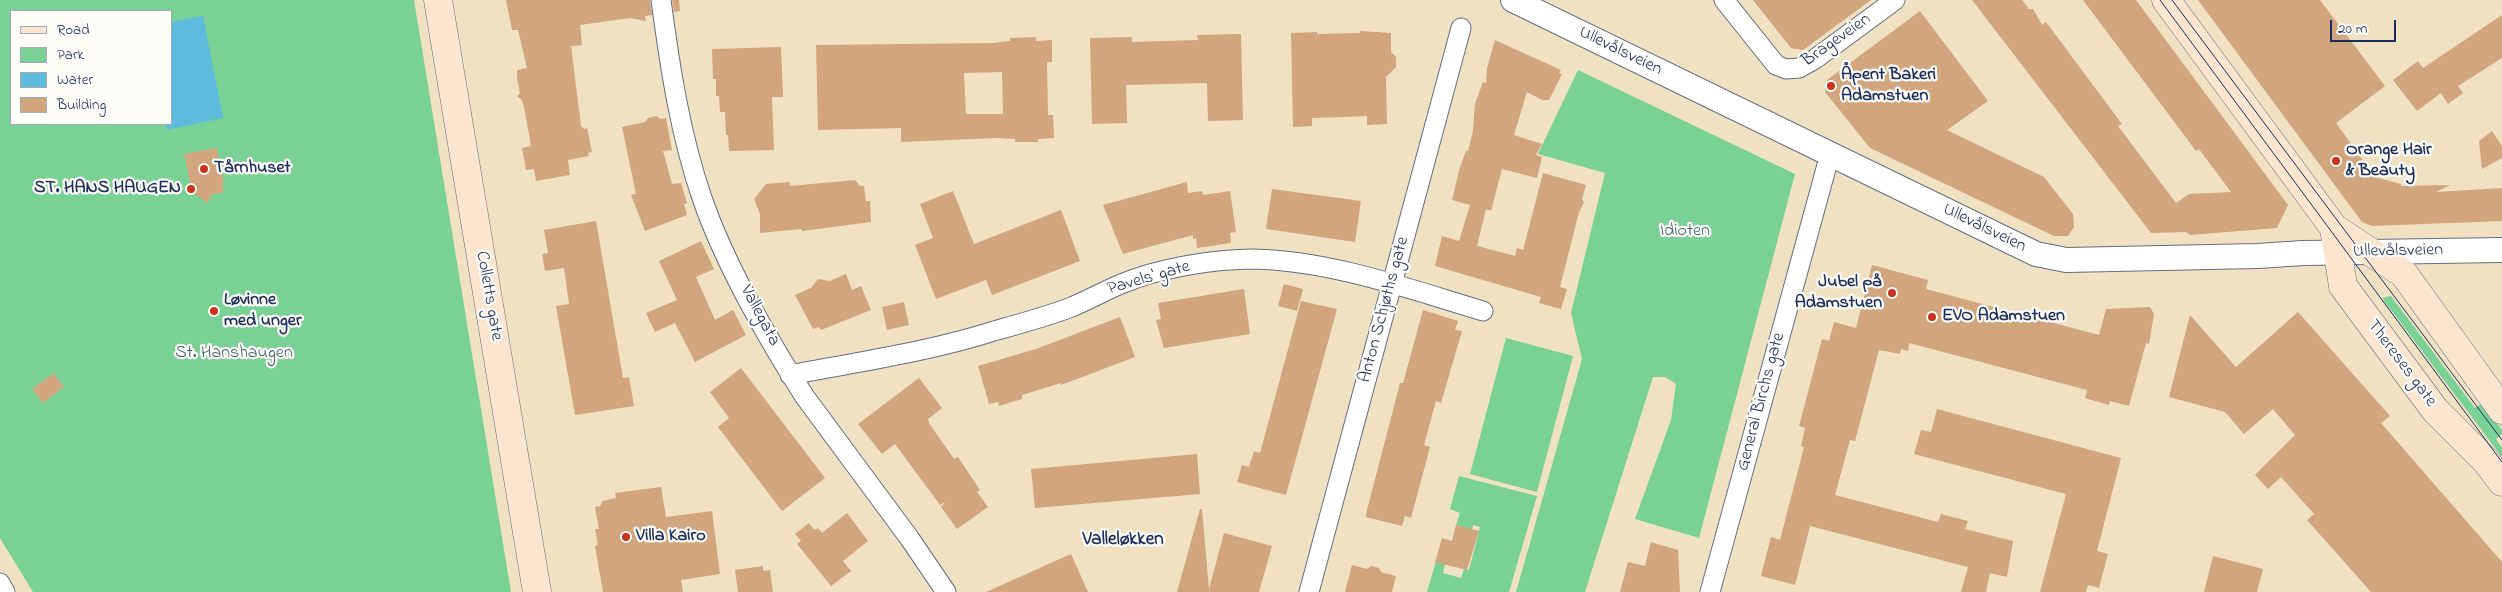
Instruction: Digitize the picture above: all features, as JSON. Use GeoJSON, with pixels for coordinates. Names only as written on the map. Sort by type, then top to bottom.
{"type":"FeatureCollection","features":[{"type":"Feature","properties":{"kind":"main road","name":"Colletts gate"},"geometry":{"type":"LineString","coordinates":[[438,0],[537,592]]}},
{"type":"Feature","properties":{"kind":"main road","name":"Thereses gate"},"geometry":{"type":"LineString","coordinates":[[2166,0],[2336,240],[2343,286],[2435,410],[2486,461],[2502,482]]}},
{"type":"Feature","properties":{"kind":"main road","name":"Thereses gate"},"geometry":{"type":"LineString","coordinates":[[2336,240],[2373,252],[2404,274],[2502,410]]}},
{"type":"Feature","properties":{"kind":"street","name":"Vallegata"},"geometry":{"type":"LineString","coordinates":[[661,0],[670,70],[685,140],[702,198],[723,249],[790,375],[925,559],[946,592]]}},
{"type":"Feature","properties":{"kind":"street","name":"Ullevålsveien"},"geometry":{"type":"LineString","coordinates":[[1513,0],[2036,254],[2066,260],[2336,240]]}},
{"type":"Feature","properties":{"kind":"street","name":"Brageveien"},"geometry":{"type":"LineString","coordinates":[[1724,0],[1776,65],[1786,69],[1799,68],[1809,62],[1895,0]]}},
{"type":"Feature","properties":{"kind":"street","name":"Anton Schjøths gate"},"geometry":{"type":"LineString","coordinates":[[1309,592],[1461,28]]}},
{"type":"Feature","properties":{"kind":"street","name":"General Birchs gate"},"geometry":{"type":"LineString","coordinates":[[1710,592],[1830,154]]}},
{"type":"Feature","properties":{"kind":"street","name":"Ullevålsveien"},"geometry":{"type":"LineString","coordinates":[[2373,252],[2502,250]]}},
{"type":"Feature","properties":{"kind":"street","name":"Pavels' gate"},"geometry":{"type":"LineString","coordinates":[[790,375],[948,344],[1069,308],[1123,283],[1163,272],[1200,264],[1253,259],[1298,262],[1392,284],[1483,311]]}},
{"type":"Feature","properties":{"kind":"street"},"geometry":{"type":"LineString","coordinates":[[0,583],[5,592]]}},
{"type":"Feature","properties":{"kind":"green space","name":"St. Hanshaugen"},"geometry":{"type":"Polygon","coordinates":[[[0,0],[414,0],[511,592],[33,592],[0,538],[0,0]]]}},
{"type":"Feature","properties":{"kind":"green space","name":"Idioten"},"geometry":{"type":"Polygon","coordinates":[[[1578,70],[1795,174],[1699,538],[1635,519],[1671,420],[1676,384],[1665,377],[1653,377],[1585,592],[1516,592],[1582,359],[1571,313],[1605,173],[1538,154],[1578,70]]]}},
{"type":"Feature","properties":{"kind":"green space"},"geometry":{"type":"Polygon","coordinates":[[[2391,296],[2475,408],[2481,404],[2484,405],[2502,430],[2502,434],[2496,439],[2502,448],[2502,457],[2382,298],[2391,296]]]}},
{"type":"Feature","properties":{"kind":"green space"},"geometry":{"type":"Polygon","coordinates":[[[1506,338],[1573,356],[1537,492],[1470,474],[1506,338]]]}},
{"type":"Feature","properties":{"kind":"green space"},"geometry":{"type":"Polygon","coordinates":[[[1459,476],[1537,496],[1509,592],[1427,592],[1436,561],[1445,564],[1443,573],[1461,578],[1464,569],[1469,570],[1480,527],[1473,525],[1472,530],[1456,525],[1460,513],[1450,509],[1459,476]]]}},
{"type":"Feature","properties":{"kind":"water"},"geometry":{"type":"Polygon","coordinates":[[[203,16],[223,118],[167,130],[166,125],[172,125],[172,22],[203,16]]]}},
{"type":"Feature","properties":{"kind":"building"},"geometry":{"type":"Polygon","coordinates":[[[506,0],[650,0],[652,15],[645,16],[646,21],[630,18],[580,25],[582,45],[571,46],[581,126],[584,129],[587,128],[592,152],[588,153],[589,156],[568,160],[570,175],[536,181],[534,169],[526,170],[522,148],[531,146],[524,107],[522,100],[517,96],[520,93],[517,70],[527,68],[518,30],[512,30],[506,0]]]}},
{"type":"Feature","properties":{"kind":"building"},"geometry":{"type":"Polygon","coordinates":[[[672,0],[679,0],[680,11],[674,12],[672,0]]]}},
{"type":"Feature","properties":{"kind":"building"},"geometry":{"type":"Polygon","coordinates":[[[1753,0],[1871,0],[1803,50],[1791,48],[1753,0]]]}},
{"type":"Feature","properties":{"kind":"building"},"geometry":{"type":"Polygon","coordinates":[[[1972,0],[2022,0],[2029,9],[2033,9],[2042,25],[2046,22],[2122,124],[2118,126],[2176,203],[2189,194],[2231,192],[2199,149],[2196,151],[2083,0],[2136,0],[2288,205],[2277,228],[2190,235],[2186,232],[2151,233],[1972,0]]]}},
{"type":"Feature","properties":{"kind":"building"},"geometry":{"type":"Polygon","coordinates":[[[2198,0],[2320,0],[2385,86],[2336,123],[2375,177],[2401,184],[2401,186],[2450,185],[2436,192],[2502,188],[2502,221],[2372,226],[2362,222],[2198,0]]]}},
{"type":"Feature","properties":{"kind":"building"},"geometry":{"type":"Polygon","coordinates":[[[1920,11],[1988,101],[1947,130],[2044,177],[2073,214],[2074,227],[2068,236],[2054,236],[1870,148],[1825,92],[1827,80],[1920,11]]]}},
{"type":"Feature","properties":{"kind":"building"},"geometry":{"type":"Polygon","coordinates":[[[2502,15],[2502,58],[2458,86],[2463,93],[2448,104],[2441,93],[2417,111],[2393,80],[2418,61],[2423,68],[2502,15]]]}},
{"type":"Feature","properties":{"kind":"building"},"geometry":{"type":"Polygon","coordinates":[[[1360,31],[1391,33],[1391,52],[1396,57],[1396,67],[1386,77],[1387,124],[1367,125],[1367,116],[1312,118],[1312,126],[1293,127],[1291,33],[1360,33],[1360,31]]]}},
{"type":"Feature","properties":{"kind":"building"},"geometry":{"type":"Polygon","coordinates":[[[1241,34],[1243,120],[1208,121],[1207,83],[1126,85],[1127,123],[1092,124],[1090,38],[1132,37],[1132,42],[1198,40],[1197,35],[1241,34]]]}},
{"type":"Feature","properties":{"kind":"building"},"geometry":{"type":"Polygon","coordinates":[[[1036,37],[1036,41],[1052,40],[1052,62],[1047,62],[1048,115],[1053,115],[1054,138],[1038,139],[1038,142],[1015,142],[1015,139],[997,138],[901,142],[901,128],[818,130],[816,45],[994,43],[1010,41],[1010,38],[1036,37]],[[1002,72],[964,73],[966,114],[1003,114],[1002,72]]]}},
{"type":"Feature","properties":{"kind":"building"},"geometry":{"type":"Polygon","coordinates":[[[1495,40],[1561,70],[1559,73],[1562,74],[1549,100],[1542,100],[1527,92],[1514,135],[1542,144],[1536,155],[1542,157],[1537,178],[1502,169],[1491,211],[1486,209],[1477,246],[1515,256],[1517,248],[1523,250],[1543,173],[1586,185],[1582,199],[1584,202],[1579,212],[1560,287],[1567,289],[1561,309],[1539,303],[1541,297],[1435,266],[1442,236],[1459,241],[1470,205],[1452,200],[1460,167],[1466,151],[1468,151],[1473,131],[1475,104],[1483,82],[1486,83],[1487,68],[1495,40]]]}},
{"type":"Feature","properties":{"kind":"building"},"geometry":{"type":"Polygon","coordinates":[[[781,47],[783,97],[772,97],[774,150],[729,151],[725,112],[720,112],[719,96],[716,96],[716,79],[713,79],[712,49],[781,47]]]}},
{"type":"Feature","properties":{"kind":"building"},"geometry":{"type":"Polygon","coordinates":[[[656,116],[661,119],[666,118],[672,150],[663,151],[672,184],[681,183],[687,203],[684,204],[687,215],[645,231],[631,195],[636,194],[622,127],[645,122],[648,118],[656,116]]]}},
{"type":"Feature","properties":{"kind":"building"},"geometry":{"type":"Polygon","coordinates":[[[2492,131],[2502,146],[2502,158],[2482,169],[2479,141],[2492,131]]]}},
{"type":"Feature","properties":{"kind":"building","name":"Tårnhuset"},"geometry":{"type":"Polygon","coordinates":[[[217,148],[224,192],[212,195],[207,203],[192,192],[184,154],[217,148]]]}},
{"type":"Feature","properties":{"kind":"building"},"geometry":{"type":"Polygon","coordinates":[[[855,180],[860,186],[864,186],[866,201],[870,201],[871,222],[802,231],[801,229],[760,233],[760,214],[754,199],[766,184],[789,182],[790,186],[855,180]]]}},
{"type":"Feature","properties":{"kind":"building"},"geometry":{"type":"Polygon","coordinates":[[[1187,182],[1188,193],[1202,191],[1203,195],[1230,191],[1236,232],[1230,233],[1231,243],[1197,248],[1196,238],[1193,239],[1193,235],[1123,254],[1103,205],[1187,182]]]}},
{"type":"Feature","properties":{"kind":"building"},"geometry":{"type":"Polygon","coordinates":[[[1272,189],[1361,201],[1355,242],[1266,229],[1272,189]]]}},
{"type":"Feature","properties":{"kind":"building"},"geometry":{"type":"Polygon","coordinates":[[[953,191],[974,244],[1061,210],[1080,261],[992,295],[986,280],[936,299],[915,245],[933,238],[920,204],[953,191]]]}},
{"type":"Feature","properties":{"kind":"building"},"geometry":{"type":"Polygon","coordinates":[[[596,221],[623,378],[629,377],[634,406],[575,415],[556,306],[569,304],[564,268],[545,271],[542,254],[548,253],[544,230],[596,221]]]}},
{"type":"Feature","properties":{"kind":"building"},"geometry":{"type":"Polygon","coordinates":[[[701,241],[714,269],[696,277],[715,320],[733,310],[746,335],[695,362],[675,323],[655,332],[646,313],[677,300],[659,261],[701,241]]]}},
{"type":"Feature","properties":{"kind":"building"},"geometry":{"type":"Polygon","coordinates":[[[1872,265],[1928,280],[1926,289],[2099,335],[2106,309],[2150,307],[2154,314],[2149,344],[2146,343],[2129,406],[2110,401],[2109,405],[2085,398],[2087,390],[1909,343],[1908,351],[1901,349],[1900,354],[1879,350],[1855,441],[1850,440],[1835,495],[1938,522],[1941,514],[1968,521],[1965,529],[2013,541],[2007,577],[1990,573],[1986,592],[1961,592],[1968,567],[1810,526],[1795,585],[1761,576],[1771,537],[1780,540],[1804,447],[1801,446],[1805,428],[1799,426],[1822,339],[1829,341],[1834,322],[1856,328],[1872,265]]]}},
{"type":"Feature","properties":{"kind":"building"},"geometry":{"type":"Polygon","coordinates":[[[846,274],[852,290],[861,286],[871,310],[821,330],[819,327],[813,329],[795,295],[811,288],[818,279],[830,281],[846,274]]]}},
{"type":"Feature","properties":{"kind":"building"},"geometry":{"type":"Polygon","coordinates":[[[1284,284],[1303,289],[1297,311],[1278,306],[1284,284]]]}},
{"type":"Feature","properties":{"kind":"building"},"geometry":{"type":"Polygon","coordinates":[[[1244,289],[1250,334],[1164,348],[1156,320],[1161,319],[1158,303],[1244,289]]]}},
{"type":"Feature","properties":{"kind":"building"},"geometry":{"type":"Polygon","coordinates":[[[1301,301],[1337,309],[1286,495],[1237,482],[1242,465],[1249,467],[1254,451],[1260,453],[1301,301]]]}},
{"type":"Feature","properties":{"kind":"building"},"geometry":{"type":"Polygon","coordinates":[[[904,302],[909,325],[887,330],[882,307],[904,302]]]}},
{"type":"Feature","properties":{"kind":"building"},"geometry":{"type":"Polygon","coordinates":[[[1423,310],[1458,321],[1455,330],[1462,331],[1441,403],[1436,401],[1424,445],[1430,447],[1411,518],[1405,516],[1402,526],[1366,517],[1366,514],[1400,383],[1403,383],[1423,310]]]}},
{"type":"Feature","properties":{"kind":"building"},"geometry":{"type":"Polygon","coordinates":[[[2298,312],[2390,416],[2381,423],[2502,562],[2502,592],[2371,592],[2307,520],[2314,514],[2281,477],[2268,489],[2255,475],[2295,435],[2273,409],[2244,434],[2225,412],[2169,397],[2190,315],[2236,367],[2298,312]]]}},
{"type":"Feature","properties":{"kind":"building"},"geometry":{"type":"Polygon","coordinates":[[[1120,317],[1135,357],[1061,385],[1061,383],[1022,395],[1022,399],[999,406],[998,402],[989,404],[978,366],[1036,349],[1120,317]]]}},
{"type":"Feature","properties":{"kind":"building"},"geometry":{"type":"Polygon","coordinates":[[[741,368],[825,478],[782,511],[718,427],[729,418],[710,392],[741,368]]]}},
{"type":"Feature","properties":{"kind":"building"},"geometry":{"type":"Polygon","coordinates":[[[54,373],[64,387],[43,403],[32,389],[54,373]]]}},
{"type":"Feature","properties":{"kind":"building"},"geometry":{"type":"Polygon","coordinates":[[[919,378],[942,408],[928,419],[929,423],[954,459],[958,457],[980,490],[977,492],[988,507],[957,529],[941,507],[945,502],[940,505],[895,444],[882,454],[858,424],[919,378]]]}},
{"type":"Feature","properties":{"kind":"building"},"geometry":{"type":"Polygon","coordinates":[[[1937,409],[2121,458],[2097,551],[2108,554],[2099,588],[2088,585],[2086,592],[2040,592],[2066,494],[1914,454],[1921,430],[1931,432],[1937,409]]]}},
{"type":"Feature","properties":{"kind":"building"},"geometry":{"type":"Polygon","coordinates":[[[1197,454],[1200,494],[1035,508],[1031,469],[1197,454]]]}},
{"type":"Feature","properties":{"kind":"building"},"geometry":{"type":"Polygon","coordinates":[[[661,487],[666,517],[712,511],[720,574],[681,580],[683,592],[603,592],[595,546],[598,545],[595,529],[599,529],[595,507],[600,506],[603,501],[616,498],[615,493],[661,487]]]}},
{"type":"Feature","properties":{"kind":"building"},"geometry":{"type":"Polygon","coordinates":[[[1200,509],[1202,509],[1209,589],[1224,533],[1272,546],[1259,592],[1177,592],[1200,509]]]}},
{"type":"Feature","properties":{"kind":"building"},"geometry":{"type":"Polygon","coordinates":[[[847,513],[868,541],[843,561],[851,571],[831,586],[797,544],[801,541],[795,534],[809,523],[814,530],[818,528],[822,533],[847,513]]]}},
{"type":"Feature","properties":{"kind":"building"},"geometry":{"type":"Polygon","coordinates":[[[1456,525],[1479,531],[1467,570],[1435,562],[1442,538],[1452,541],[1456,525]]]}},
{"type":"Feature","properties":{"kind":"building"},"geometry":{"type":"Polygon","coordinates":[[[1651,542],[1678,550],[1680,592],[1620,592],[1628,562],[1645,566],[1651,542]]]}},
{"type":"Feature","properties":{"kind":"building"},"geometry":{"type":"Polygon","coordinates":[[[1071,554],[1088,592],[986,592],[1071,554]]]}},
{"type":"Feature","properties":{"kind":"building"},"geometry":{"type":"Polygon","coordinates":[[[2213,556],[2263,569],[2257,592],[2204,592],[2213,556]]]}},
{"type":"Feature","properties":{"kind":"building"},"geometry":{"type":"Polygon","coordinates":[[[1352,565],[1367,569],[1371,566],[1379,568],[1381,572],[1396,576],[1392,592],[1345,592],[1352,565]]]}},
{"type":"Feature","properties":{"kind":"building"},"geometry":{"type":"Polygon","coordinates":[[[763,566],[763,571],[770,570],[773,592],[738,592],[735,570],[763,566]]]}},
{"type":"Feature","properties":{"kind":"tram line"},"geometry":{"type":"LineString","coordinates":[[2160,0],[2502,462]]}},
{"type":"Feature","properties":{"kind":"tram line"},"geometry":{"type":"LineString","coordinates":[[2172,0],[2502,440]]}},
{"type":"Feature","properties":{"kind":"place","name":"Åpent Bakeri Adamstuen"},"geometry":{"type":"Point","coordinates":[1831,86]}},
{"type":"Feature","properties":{"kind":"place","name":"Orange Hair & Beauty"},"geometry":{"type":"Point","coordinates":[2336,161]}},
{"type":"Feature","properties":{"kind":"place","name":"Tårnhuset"},"geometry":{"type":"Point","coordinates":[204,169]}},
{"type":"Feature","properties":{"kind":"place","name":"ST. HANS HAUGEN"},"geometry":{"type":"Point","coordinates":[191,189]}},
{"type":"Feature","properties":{"kind":"place","name":"Jubel på Adamstuen"},"geometry":{"type":"Point","coordinates":[1892,293]}},
{"type":"Feature","properties":{"kind":"place","name":"Løvinne med unger"},"geometry":{"type":"Point","coordinates":[214,311]}},
{"type":"Feature","properties":{"kind":"place","name":"EVO Adamstuen"},"geometry":{"type":"Point","coordinates":[1932,317]}},
{"type":"Feature","properties":{"kind":"place","name":"Villa Kairo"},"geometry":{"type":"Point","coordinates":[626,537]}},
{"type":"Feature","properties":{"kind":"district","name":"Valleløkken"},"geometry":{"type":"Point","coordinates":[1123,541]}}]}
